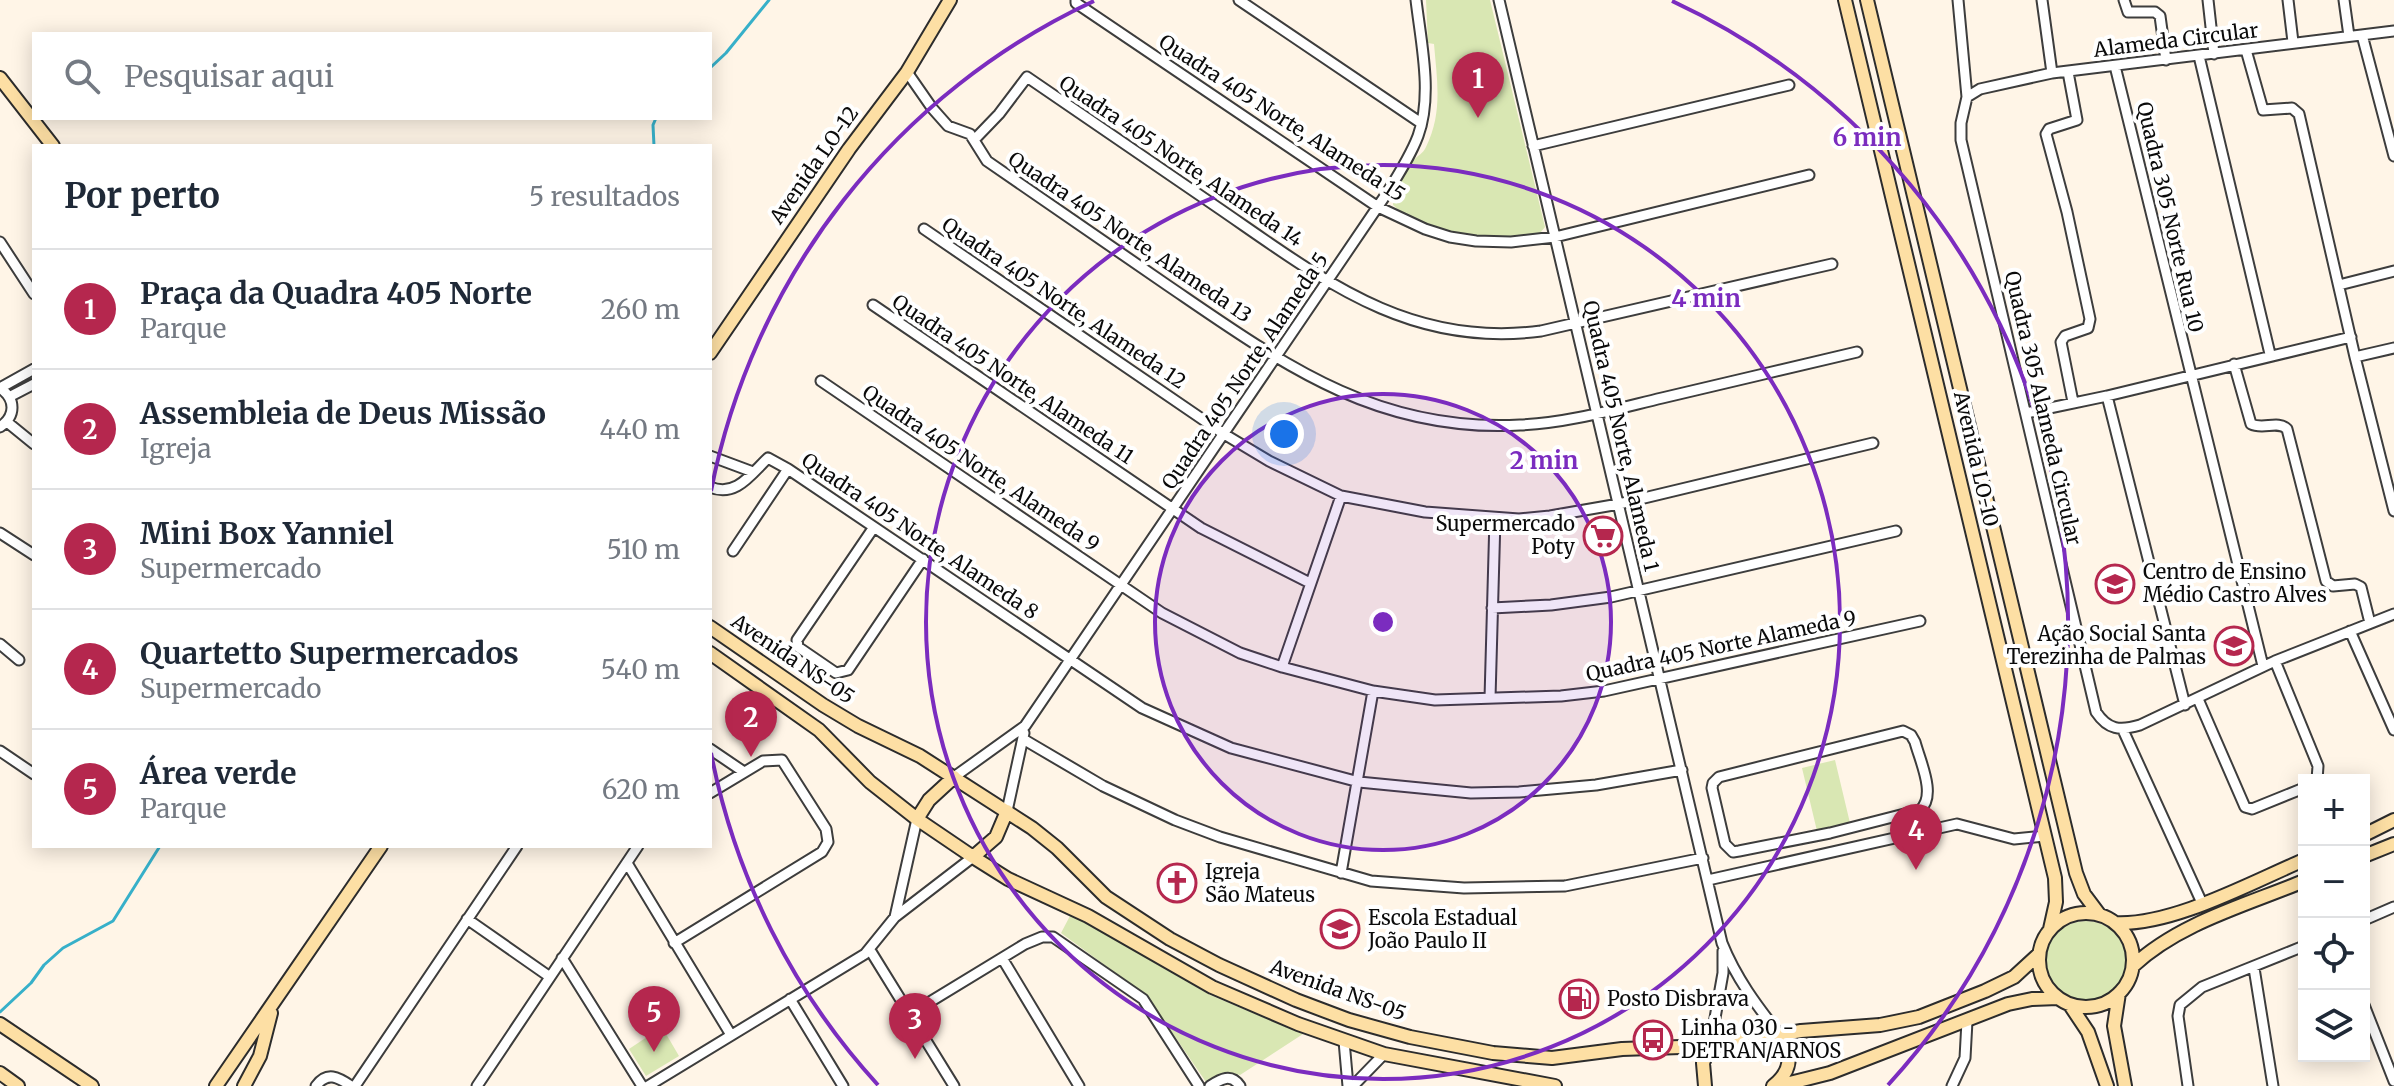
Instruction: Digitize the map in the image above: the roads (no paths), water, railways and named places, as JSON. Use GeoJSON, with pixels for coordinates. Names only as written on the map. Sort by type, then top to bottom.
{"type":"FeatureCollection","features":[{"type":"Feature","properties":{"kind":"street","name":"Avenida LO-12"},"geometry":{"type":"LineString","coordinates":[[712,350],[849,149],[907,72],[950,0]]}},
{"type":"Feature","properties":{"kind":"street","name":"Quadra 405 Norte, Alameda 15"},"geometry":{"type":"LineString","coordinates":[[1076,0],[1076,3],[1378,207],[1425,229],[1464,240],[1504,243],[1555,237],[1809,175]]}},
{"type":"Feature","properties":{"kind":"street"},"geometry":{"type":"LineString","coordinates":[[1239,0],[1421,123]]}},
{"type":"Feature","properties":{"kind":"street","name":"Quadra 405 Norte, Alameda 5"},"geometry":{"type":"LineString","coordinates":[[1025,726],[1378,207],[1408,157],[1421,123],[1424,91],[1418,0]]}},
{"type":"Feature","properties":{"kind":"street","name":"Quadra 405 Norte, Alameda 1"},"geometry":{"type":"LineString","coordinates":[[1499,0],[1722,943]]}},
{"type":"Feature","properties":{"kind":"street","name":"Avenida LO-10"},"geometry":{"type":"LineString","coordinates":[[1845,0],[2045,836],[2056,886],[2050,929]]}},
{"type":"Feature","properties":{"kind":"street","name":"Avenida LO-10"},"geometry":{"type":"LineString","coordinates":[[1867,0],[2076,873],[2084,894],[2099,914]]}},
{"type":"Feature","properties":{"kind":"street","name":"Quadra 305 Alameda Circular"},"geometry":{"type":"LineString","coordinates":[[1958,0],[1967,97],[1961,140],[2096,712],[2106,724],[2123,730]]}},
{"type":"Feature","properties":{"kind":"street"},"geometry":{"type":"LineString","coordinates":[[2042,0],[2052,73]]}},
{"type":"Feature","properties":{"kind":"street"},"geometry":{"type":"LineString","coordinates":[[2124,0],[2128,12],[2155,12],[2160,16],[2166,60]]}},
{"type":"Feature","properties":{"kind":"street"},"geometry":{"type":"LineString","coordinates":[[2208,0],[2214,54]]}},
{"type":"Feature","properties":{"kind":"street"},"geometry":{"type":"LineString","coordinates":[[2288,0],[2293,42]]}},
{"type":"Feature","properties":{"kind":"street"},"geometry":{"type":"LineString","coordinates":[[2344,0],[2349,36]]}},
{"type":"Feature","properties":{"kind":"street","name":"Alameda Circular"},"geometry":{"type":"LineString","coordinates":[[1967,97],[1980,89],[2052,73],[2394,31]]}},
{"type":"Feature","properties":{"kind":"street"},"geometry":{"type":"LineString","coordinates":[[2362,35],[2394,156]]}},
{"type":"Feature","properties":{"kind":"street"},"geometry":{"type":"LineString","coordinates":[[2246,50],[2263,110],[2292,108],[2297,111],[2394,511]]}},
{"type":"Feature","properties":{"kind":"street"},"geometry":{"type":"LineString","coordinates":[[2199,56],[2270,354]]}},
{"type":"Feature","properties":{"kind":"street","name":"Quadra 305 Norte Rua 10"},"geometry":{"type":"LineString","coordinates":[[2115,66],[2263,666]]}},
{"type":"Feature","properties":{"kind":"street","name":"Quadra 405 Norte, Alameda 13"},"geometry":{"type":"LineString","coordinates":[[907,72],[948,126],[970,134],[987,161],[1275,359],[1358,399],[1423,418],[1476,425],[1548,423],[1857,352]]}},
{"type":"Feature","properties":{"kind":"street"},"geometry":{"type":"LineString","coordinates":[[2068,72],[2077,120],[2049,129],[2046,134],[2090,319],[2088,328],[2065,336],[2061,342],[2073,402]]}},
{"type":"Feature","properties":{"kind":"street","name":"Quadra 405 Norte, Alameda 14"},"geometry":{"type":"LineString","coordinates":[[974,140],[1027,77],[1327,282],[1389,314],[1443,329],[1520,334],[1576,324],[1832,264]]}},
{"type":"Feature","properties":{"kind":"street"},"geometry":{"type":"LineString","coordinates":[[0,78],[32,119]]}},
{"type":"Feature","properties":{"kind":"street"},"geometry":{"type":"LineString","coordinates":[[1533,146],[1789,85]]}},
{"type":"Feature","properties":{"kind":"street"},"geometry":{"type":"LineString","coordinates":[[33,120],[51,144]]}},
{"type":"Feature","properties":{"kind":"street","name":"Quadra 405 Norte, Alameda 12"},"geometry":{"type":"LineString","coordinates":[[924,229],[1224,434],[1269,461],[1341,496],[1425,512],[1495,518],[1550,516],[1619,504],[1873,443]]}},
{"type":"Feature","properties":{"kind":"street"},"geometry":{"type":"LineString","coordinates":[[0,242],[32,291]]}},
{"type":"Feature","properties":{"kind":"street"},"geometry":{"type":"LineString","coordinates":[[2339,285],[2394,271]]}},
{"type":"Feature","properties":{"kind":"street","name":"Quadra 405 Norte, Alameda 11"},"geometry":{"type":"LineString","coordinates":[[873,305],[1173,509],[1240,549],[1310,583]]}},
{"type":"Feature","properties":{"kind":"street"},"geometry":{"type":"LineString","coordinates":[[2026,413],[2351,337]]}},
{"type":"Feature","properties":{"kind":"street"},"geometry":{"type":"LineString","coordinates":[[2355,357],[2394,348]]}},
{"type":"Feature","properties":{"kind":"street"},"geometry":{"type":"LineString","coordinates":[[2234,364],[2251,424],[2280,425],[2287,429],[2326,581],[2333,586],[2355,584],[2361,587],[2370,623]]}},
{"type":"Feature","properties":{"kind":"street"},"geometry":{"type":"LineString","coordinates":[[32,370],[0,388],[9,397],[12,410],[3,424],[32,443]]}},
{"type":"Feature","properties":{"kind":"street","name":"Quadra 405 Norte, Alameda 9"},"geometry":{"type":"LineString","coordinates":[[821,381],[1121,585]]}},
{"type":"Feature","properties":{"kind":"street"},"geometry":{"type":"LineString","coordinates":[[9,397],[32,385]]}},
{"type":"Feature","properties":{"kind":"street"},"geometry":{"type":"LineString","coordinates":[[2107,396],[2185,705]]}},
{"type":"Feature","properties":{"kind":"street"},"geometry":{"type":"LineString","coordinates":[[712,457],[753,472]]}},
{"type":"Feature","properties":{"kind":"street","name":"Quadra 405 Norte, Alameda 8"},"geometry":{"type":"LineString","coordinates":[[712,488],[729,491],[738,487],[768,458],[1142,708],[1231,748],[1359,782],[1471,793],[1596,785],[1682,770]]}},
{"type":"Feature","properties":{"kind":"street"},"geometry":{"type":"LineString","coordinates":[[733,551],[788,469]]}},
{"type":"Feature","properties":{"kind":"street"},"geometry":{"type":"LineString","coordinates":[[1282,667],[1341,496]]}},
{"type":"Feature","properties":{"kind":"street"},"geometry":{"type":"LineString","coordinates":[[1490,698],[1495,518]]}},
{"type":"Feature","properties":{"kind":"street"},"geometry":{"type":"LineString","coordinates":[[874,527],[797,640],[798,647],[836,673],[848,670],[923,559]]}},
{"type":"Feature","properties":{"kind":"street"},"geometry":{"type":"LineString","coordinates":[[1492,608],[1584,602],[1639,592],[1896,531]]}},
{"type":"Feature","properties":{"kind":"street"},"geometry":{"type":"LineString","coordinates":[[0,533],[32,554]]}},
{"type":"Feature","properties":{"kind":"street","name":"Quadra 405 Norte Alameda 9"},"geometry":{"type":"LineString","coordinates":[[1121,585],[1162,613],[1240,653],[1373,691],[1435,700],[1561,696],[1660,681],[1920,621]]}},
{"type":"Feature","properties":{"kind":"street"},"geometry":{"type":"LineString","coordinates":[[2202,903],[2123,730],[2185,705],[2263,666],[2394,614]]}},
{"type":"Feature","properties":{"kind":"street","name":"Avenida NS-05"},"geometry":{"type":"LineString","coordinates":[[712,628],[844,718],[908,749],[1007,811],[1047,839],[1091,884],[1117,905],[1170,939],[1250,980],[1349,1020],[1410,1037],[1534,1058],[1622,1049],[1710,1046],[1880,1025],[1919,1017],[2014,977],[2039,954],[2042,941],[2050,929]]}},
{"type":"Feature","properties":{"kind":"street"},"geometry":{"type":"LineString","coordinates":[[2350,631],[2394,730]]}},
{"type":"Feature","properties":{"kind":"street"},"geometry":{"type":"LineString","coordinates":[[0,644],[19,660]]}},
{"type":"Feature","properties":{"kind":"street","name":"Avenida NS-05"},"geometry":{"type":"LineString","coordinates":[[712,654],[819,730],[870,782],[973,857],[1008,879],[1083,913],[1212,987],[1344,1041],[1384,1054],[1555,1086]]}},
{"type":"Feature","properties":{"kind":"street"},"geometry":{"type":"LineString","coordinates":[[2275,661],[2318,766],[2317,774]]}},
{"type":"Feature","properties":{"kind":"street"},"geometry":{"type":"LineString","coordinates":[[1341,873],[1373,691]]}},
{"type":"Feature","properties":{"kind":"street"},"geometry":{"type":"LineString","coordinates":[[2198,699],[2245,807],[2252,809],[2298,790]]}},
{"type":"Feature","properties":{"kind":"street"},"geometry":{"type":"LineString","coordinates":[[895,917],[917,819],[929,800],[954,777],[1025,726]]}},
{"type":"Feature","properties":{"kind":"street"},"geometry":{"type":"LineString","coordinates":[[562,958],[645,1086],[870,950],[895,917],[996,837],[1007,811],[1025,726]]}},
{"type":"Feature","properties":{"kind":"street"},"geometry":{"type":"LineString","coordinates":[[1903,731],[1911,735],[1928,795],[1925,807],[1830,833],[1733,852],[1725,844],[1713,783],[1719,777],[1847,744],[1903,731]]}},
{"type":"Feature","properties":{"kind":"street"},"geometry":{"type":"LineString","coordinates":[[1023,739],[1103,786],[1175,820],[1220,837],[1371,881],[1464,888],[1565,886],[1703,858]]}},
{"type":"Feature","properties":{"kind":"street"},"geometry":{"type":"LineString","coordinates":[[712,750],[744,772]]}},
{"type":"Feature","properties":{"kind":"street"},"geometry":{"type":"LineString","coordinates":[[0,751],[32,773]]}},
{"type":"Feature","properties":{"kind":"street"},"geometry":{"type":"LineString","coordinates":[[674,943],[822,852],[828,842],[826,829],[783,761],[763,761],[712,792]]}},
{"type":"Feature","properties":{"kind":"street"},"geometry":{"type":"LineString","coordinates":[[2370,832],[2394,820]]}},
{"type":"Feature","properties":{"kind":"street"},"geometry":{"type":"LineString","coordinates":[[1708,880],[1957,824],[2014,839],[2045,836]]}},
{"type":"Feature","properties":{"kind":"street"},"geometry":{"type":"LineString","coordinates":[[1830,833],[1835,851]]}},
{"type":"Feature","properties":{"kind":"street"},"geometry":{"type":"LineString","coordinates":[[2370,854],[2394,844]]}},
{"type":"Feature","properties":{"kind":"street"},"geometry":{"type":"LineString","coordinates":[[216,1086],[380,848]]}},
{"type":"Feature","properties":{"kind":"street"},"geometry":{"type":"LineString","coordinates":[[316,1086],[327,1077],[338,1078],[353,1086],[516,848]]}},
{"type":"Feature","properties":{"kind":"street"},"geometry":{"type":"LineString","coordinates":[[477,1086],[637,848]]}},
{"type":"Feature","properties":{"kind":"street"},"geometry":{"type":"LineString","coordinates":[[627,863],[731,1035]]}},
{"type":"Feature","properties":{"kind":"street"},"geometry":{"type":"LineString","coordinates":[[2115,923],[2149,922],[2298,863]]}},
{"type":"Feature","properties":{"kind":"street"},"geometry":{"type":"LineString","coordinates":[[2133,966],[2174,935],[2298,883]]}},
{"type":"Feature","properties":{"kind":"street"},"geometry":{"type":"LineString","coordinates":[[2369,918],[2394,907]]}},
{"type":"Feature","properties":{"kind":"street"},"geometry":{"type":"LineString","coordinates":[[2050,929],[2061,919],[2075,913],[2099,914],[2115,923],[2130,943],[2133,966],[2128,981],[2119,993],[2096,1006],[2070,1005]]}},
{"type":"Feature","properties":{"kind":"street"},"geometry":{"type":"LineString","coordinates":[[467,919],[550,977]]}},
{"type":"Feature","properties":{"kind":"street"},"geometry":{"type":"LineString","coordinates":[[910,1014],[1033,939],[1049,936],[1059,939],[1143,999],[1199,1086]]}},
{"type":"Feature","properties":{"kind":"street"},"geometry":{"type":"LineString","coordinates":[[1705,1086],[1703,1063],[1710,1046],[1723,973],[1722,943]]}},
{"type":"Feature","properties":{"kind":"street"},"geometry":{"type":"LineString","coordinates":[[1722,943],[1741,981],[1789,1051],[1790,1060],[1776,1086]]}},
{"type":"Feature","properties":{"kind":"street"},"geometry":{"type":"LineString","coordinates":[[2188,1086],[2178,1016],[2180,1005],[2202,987],[2298,949]]}},
{"type":"Feature","properties":{"kind":"street"},"geometry":{"type":"LineString","coordinates":[[870,950],[954,1086]]}},
{"type":"Feature","properties":{"kind":"street"},"geometry":{"type":"LineString","coordinates":[[2039,954],[2041,977],[2058,998],[2070,1005],[2088,1032],[2107,1086]]}},
{"type":"Feature","properties":{"kind":"street"},"geometry":{"type":"LineString","coordinates":[[1002,958],[1079,1086]]}},
{"type":"Feature","properties":{"kind":"street"},"geometry":{"type":"LineString","coordinates":[[2254,968],[2273,1086]]}},
{"type":"Feature","properties":{"kind":"street"},"geometry":{"type":"LineString","coordinates":[[2119,993],[2114,1026],[2125,1086]]}},
{"type":"Feature","properties":{"kind":"street"},"geometry":{"type":"LineString","coordinates":[[1776,1086],[1830,1073],[2016,1002],[2058,998]]}},
{"type":"Feature","properties":{"kind":"street"},"geometry":{"type":"LineString","coordinates":[[790,999],[843,1086]]}},
{"type":"Feature","properties":{"kind":"street"},"geometry":{"type":"LineString","coordinates":[[244,1086],[262,1049],[273,1006]]}},
{"type":"Feature","properties":{"kind":"street"},"geometry":{"type":"LineString","coordinates":[[2370,1020],[2394,1081]]}},
{"type":"Feature","properties":{"kind":"street"},"geometry":{"type":"LineString","coordinates":[[1952,1086],[1965,1058],[1967,1021]]}},
{"type":"Feature","properties":{"kind":"street"},"geometry":{"type":"LineString","coordinates":[[0,1024],[92,1086]]}},
{"type":"Feature","properties":{"kind":"street"},"geometry":{"type":"LineString","coordinates":[[1344,1041],[1350,1086]]}},
{"type":"Feature","properties":{"kind":"street"},"geometry":{"type":"LineString","coordinates":[[1350,1086],[1384,1054]]}},
{"type":"Feature","properties":{"kind":"street"},"geometry":{"type":"LineString","coordinates":[[0,1073],[18,1086]]}},
{"type":"Feature","properties":{"kind":"street"},"geometry":{"type":"LineString","coordinates":[[1210,1086],[1230,1077],[1240,1086]]}},
{"type":"Feature","properties":{"kind":"waterway"},"geometry":{"type":"LineString","coordinates":[[712,66],[769,0]]}},
{"type":"Feature","properties":{"kind":"waterway"},"geometry":{"type":"LineString","coordinates":[[654,144],[655,120]]}},
{"type":"Feature","properties":{"kind":"waterway"},"geometry":{"type":"LineString","coordinates":[[0,1012],[63,948],[113,921],[159,848]]}},
{"type":"Feature","properties":{"kind":"place","name":"Praça da Quadra 405 Norte"},"geometry":{"type":"Point","coordinates":[1478,118]}},
{"type":"Feature","properties":{"kind":"place","name":"Supermercado Poty"},"geometry":{"type":"Point","coordinates":[1603,536]}},
{"type":"Feature","properties":{"kind":"place","name":"Centro de Ensino Médio Castro Alves"},"geometry":{"type":"Point","coordinates":[2115,584]}},
{"type":"Feature","properties":{"kind":"place","name":"Ação Social Santa Terezinha de Palmas"},"geometry":{"type":"Point","coordinates":[2234,646]}},
{"type":"Feature","properties":{"kind":"place","name":"Assembleia de Deus Missão"},"geometry":{"type":"Point","coordinates":[751,757]}},
{"type":"Feature","properties":{"kind":"place","name":"Quartetto Supermercados"},"geometry":{"type":"Point","coordinates":[1916,870]}},
{"type":"Feature","properties":{"kind":"place","name":"Igreja São Mateus"},"geometry":{"type":"Point","coordinates":[1177,883]}},
{"type":"Feature","properties":{"kind":"place","name":"Escola Estadual João Paulo II"},"geometry":{"type":"Point","coordinates":[1340,929]}},
{"type":"Feature","properties":{"kind":"place","name":"Posto Disbrava"},"geometry":{"type":"Point","coordinates":[1579,999]}},
{"type":"Feature","properties":{"kind":"place","name":"Linha 030 - DETRAN/ARNOS"},"geometry":{"type":"Point","coordinates":[1653,1040]}},
{"type":"Feature","properties":{"kind":"place","name":"Área verde"},"geometry":{"type":"Point","coordinates":[654,1052]}},
{"type":"Feature","properties":{"kind":"place","name":"Mini Box Yanniel"},"geometry":{"type":"Point","coordinates":[915,1059]}}]}
